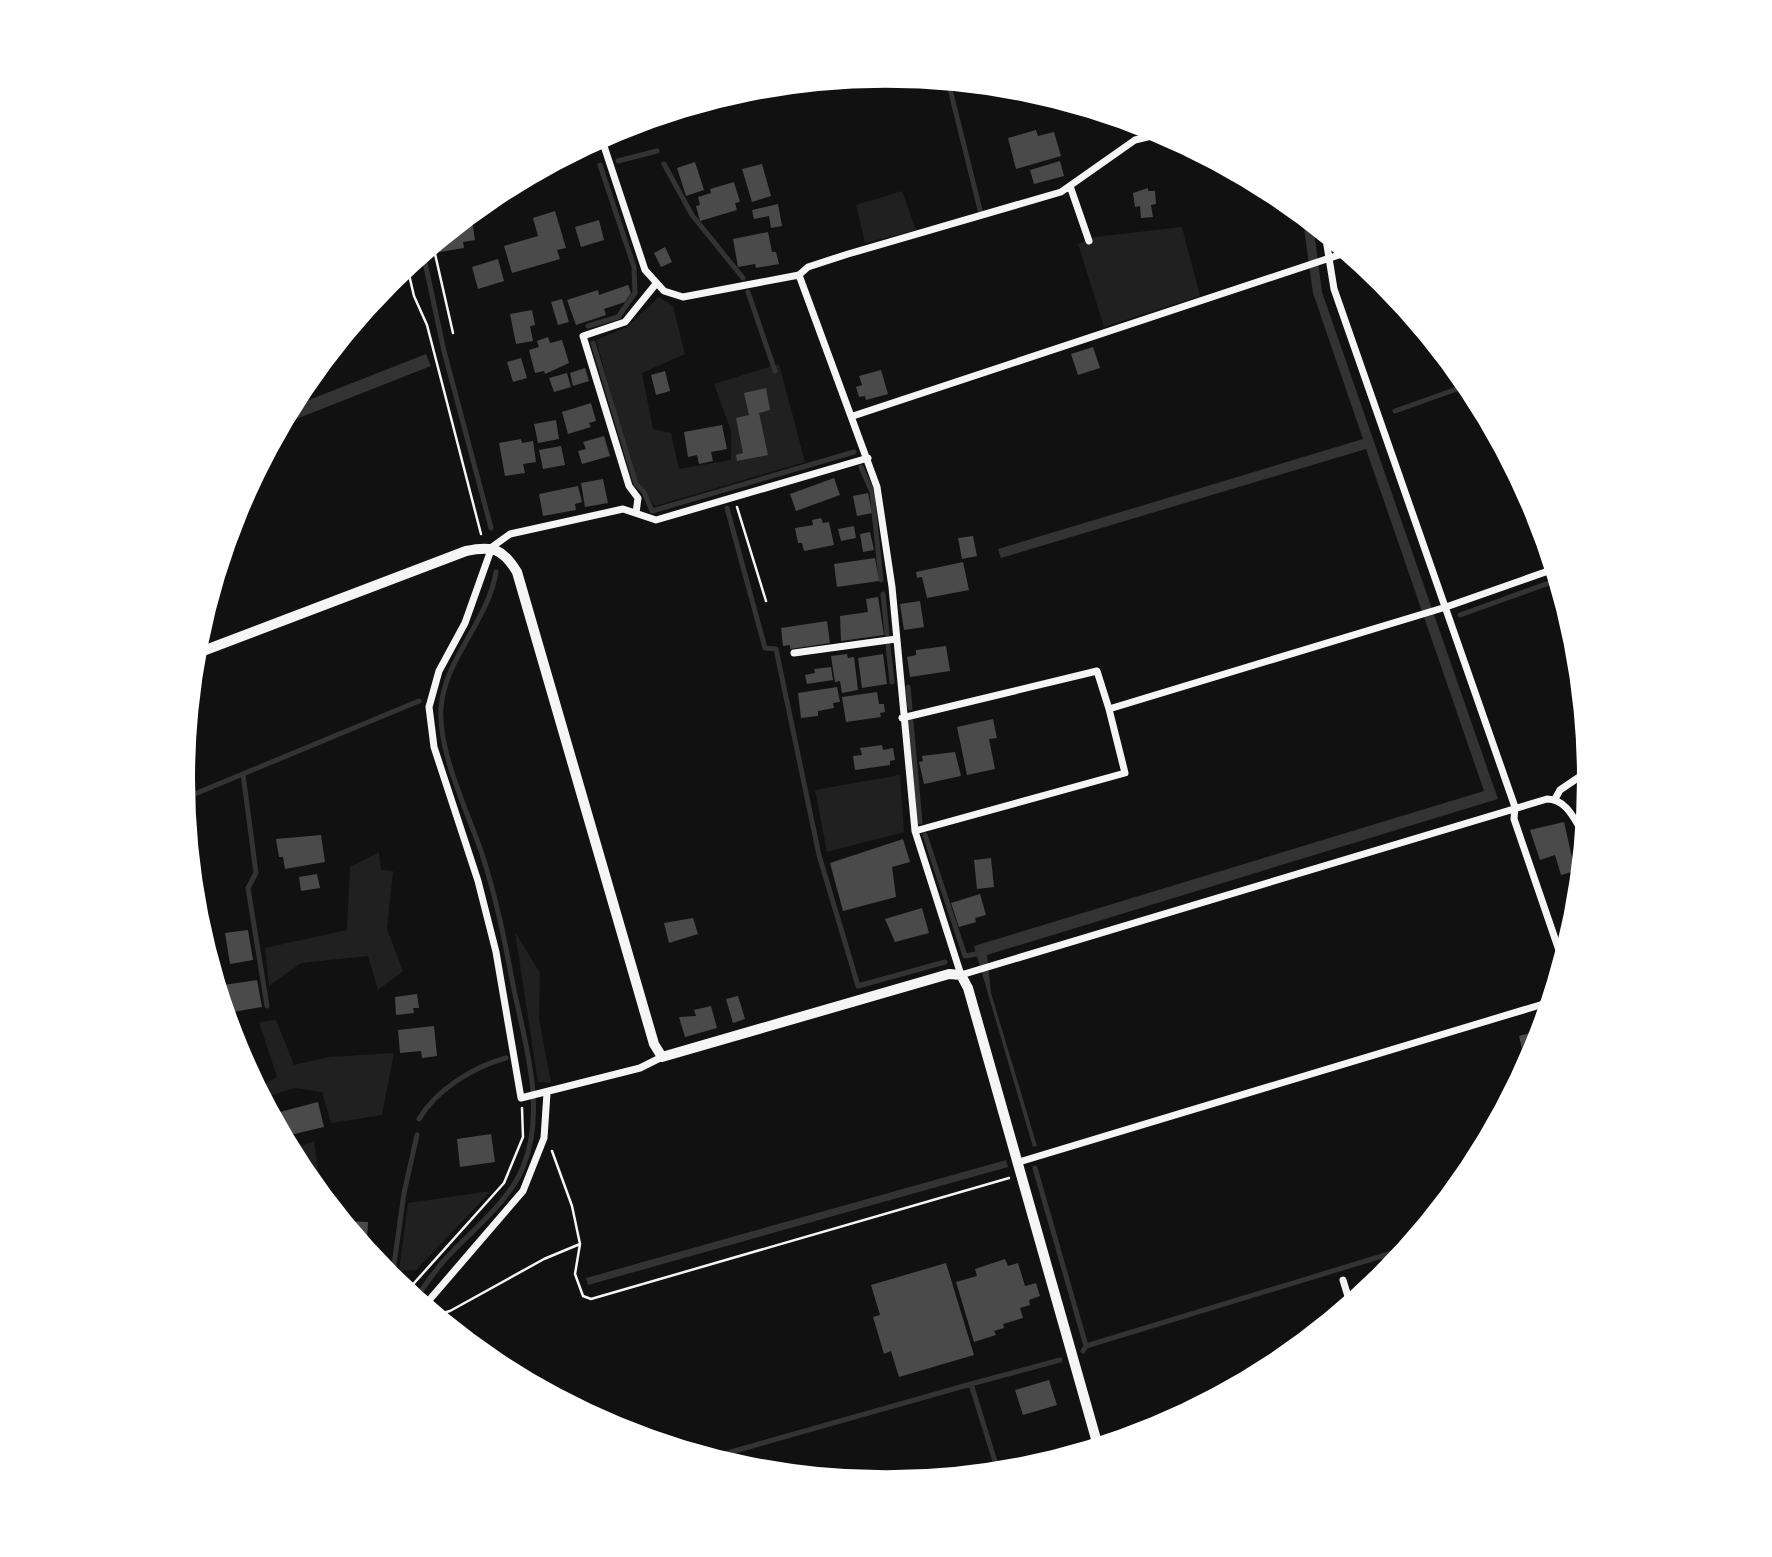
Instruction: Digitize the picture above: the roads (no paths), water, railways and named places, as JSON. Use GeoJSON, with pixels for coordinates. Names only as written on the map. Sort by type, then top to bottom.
{"type":"FeatureCollection","features":[{"type":"Feature","properties":{"kind":"street"},"geometry":{"type":"LineString","coordinates":[[605,148],[645,270],[655,285],[664,292],[683,297],[799,275],[808,267],[1061,192],[1142,137]]}},
{"type":"Feature","properties":{"kind":"street"},"geometry":{"type":"LineString","coordinates":[[1070,186],[1089,242]]}},
{"type":"Feature","properties":{"kind":"street"},"geometry":{"type":"LineString","coordinates":[[1327,247],[1334,289],[1443,608],[1515,807],[1514,819],[1557,943]]}},
{"type":"Feature","properties":{"kind":"street"},"geometry":{"type":"LineString","coordinates":[[853,416],[1338,256]]}},
{"type":"Feature","properties":{"kind":"street"},"geometry":{"type":"LineString","coordinates":[[799,275],[877,487],[896,639],[915,831],[961,975],[968,988],[1095,1437]]}},
{"type":"Feature","properties":{"kind":"street"},"geometry":{"type":"LineString","coordinates":[[636,513],[638,498],[629,486],[583,336],[625,321],[655,285]]}},
{"type":"Feature","properties":{"kind":"street"},"geometry":{"type":"LineString","coordinates":[[207,649],[510,534],[623,509],[656,520],[868,458]]}},
{"type":"Feature","properties":{"kind":"street"},"geometry":{"type":"LineString","coordinates":[[489,543],[505,553],[517,572],[654,1044],[662,1056]]}},
{"type":"Feature","properties":{"kind":"street"},"geometry":{"type":"LineString","coordinates":[[489,543],[465,623],[439,671],[429,707],[434,747],[478,881],[496,952],[521,1098],[640,1068],[662,1056],[949,974],[961,975],[992,966],[1515,807],[1555,799],[1567,807],[1576,822]]}},
{"type":"Feature","properties":{"kind":"street"},"geometry":{"type":"LineString","coordinates":[[1109,709],[1443,608],[1545,572]]}},
{"type":"Feature","properties":{"kind":"street"},"geometry":{"type":"LineString","coordinates":[[794,653],[896,639]]}},
{"type":"Feature","properties":{"kind":"street"},"geometry":{"type":"LineString","coordinates":[[902,718],[1097,671],[1125,773],[915,831]]}},
{"type":"Feature","properties":{"kind":"street"},"geometry":{"type":"LineString","coordinates":[[1555,799],[1560,790],[1577,778]]}},
{"type":"Feature","properties":{"kind":"street"},"geometry":{"type":"LineString","coordinates":[[1019,1162],[1538,1006]]}},
{"type":"Feature","properties":{"kind":"street"},"geometry":{"type":"LineString","coordinates":[[431,1299],[523,1191],[544,1138],[547,1093]]}},
{"type":"Feature","properties":{"kind":"street"},"geometry":{"type":"LineString","coordinates":[[1343,1280],[1347,1293]]}},
{"type":"Feature","properties":{"kind":"waterway"},"geometry":{"type":"LineString","coordinates":[[950,91],[980,210]]}},
{"type":"Feature","properties":{"kind":"waterway"},"geometry":{"type":"LineString","coordinates":[[618,161],[657,151]]}},
{"type":"Feature","properties":{"kind":"waterway"},"geometry":{"type":"LineString","coordinates":[[664,164],[692,215],[743,278]]}},
{"type":"Feature","properties":{"kind":"waterway"},"geometry":{"type":"LineString","coordinates":[[588,326],[618,317],[635,293],[634,267],[600,165]]}},
{"type":"Feature","properties":{"kind":"waterway"},"geometry":{"type":"LineString","coordinates":[[425,263],[444,351],[491,528]]}},
{"type":"Feature","properties":{"kind":"waterway"},"geometry":{"type":"LineString","coordinates":[[748,292],[775,371]]}},
{"type":"Feature","properties":{"kind":"waterway"},"geometry":{"type":"LineString","coordinates":[[593,343],[636,484],[644,492],[652,511],[854,452]]}},
{"type":"Feature","properties":{"kind":"waterway"},"geometry":{"type":"LineString","coordinates":[[1395,411],[1457,389]]}},
{"type":"Feature","properties":{"kind":"waterway"},"geometry":{"type":"LineString","coordinates":[[861,467],[872,492],[881,580]]}},
{"type":"Feature","properties":{"kind":"waterway"},"geometry":{"type":"LineString","coordinates":[[727,508],[765,648],[776,649],[819,855],[858,986],[945,962]]}},
{"type":"Feature","properties":{"kind":"waterway"},"geometry":{"type":"LineString","coordinates":[[422,1290],[441,1264],[508,1193],[523,1167],[533,1124],[532,1078],[500,919],[481,851],[449,762],[441,725],[444,690],[450,672],[485,607],[496,572]]}},
{"type":"Feature","properties":{"kind":"waterway"},"geometry":{"type":"LineString","coordinates":[[1460,615],[1548,583]]}},
{"type":"Feature","properties":{"kind":"waterway"},"geometry":{"type":"LineString","coordinates":[[883,594],[887,634]]}},
{"type":"Feature","properties":{"kind":"waterway"},"geometry":{"type":"LineString","coordinates":[[888,646],[892,682]]}},
{"type":"Feature","properties":{"kind":"waterway"},"geometry":{"type":"LineString","coordinates":[[908,687],[910,708]]}},
{"type":"Feature","properties":{"kind":"waterway"},"geometry":{"type":"LineString","coordinates":[[195,794],[419,701]]}},
{"type":"Feature","properties":{"kind":"waterway"},"geometry":{"type":"LineString","coordinates":[[911,722],[920,822]]}},
{"type":"Feature","properties":{"kind":"waterway"},"geometry":{"type":"LineString","coordinates":[[243,774],[256,873],[248,888],[267,1006]]}},
{"type":"Feature","properties":{"kind":"waterway"},"geometry":{"type":"LineString","coordinates":[[925,835],[965,956],[976,954]]}},
{"type":"Feature","properties":{"kind":"waterway"},"geometry":{"type":"LineString","coordinates":[[419,1119],[445,1089],[481,1067],[506,1058]]}},
{"type":"Feature","properties":{"kind":"waterway"},"geometry":{"type":"LineString","coordinates":[[394,1264],[404,1193],[417,1135]]}},
{"type":"Feature","properties":{"kind":"waterway"},"geometry":{"type":"LineString","coordinates":[[1035,1168],[1086,1346],[1083,1351]]}},
{"type":"Feature","properties":{"kind":"waterway"},"geometry":{"type":"LineString","coordinates":[[1086,1346],[1387,1255]]}},
{"type":"Feature","properties":{"kind":"waterway"},"geometry":{"type":"LineString","coordinates":[[995,1461],[971,1384],[1060,1360]]}},
{"type":"Feature","properties":{"kind":"waterway"},"geometry":{"type":"LineString","coordinates":[[732,1452],[971,1384]]}}]}
